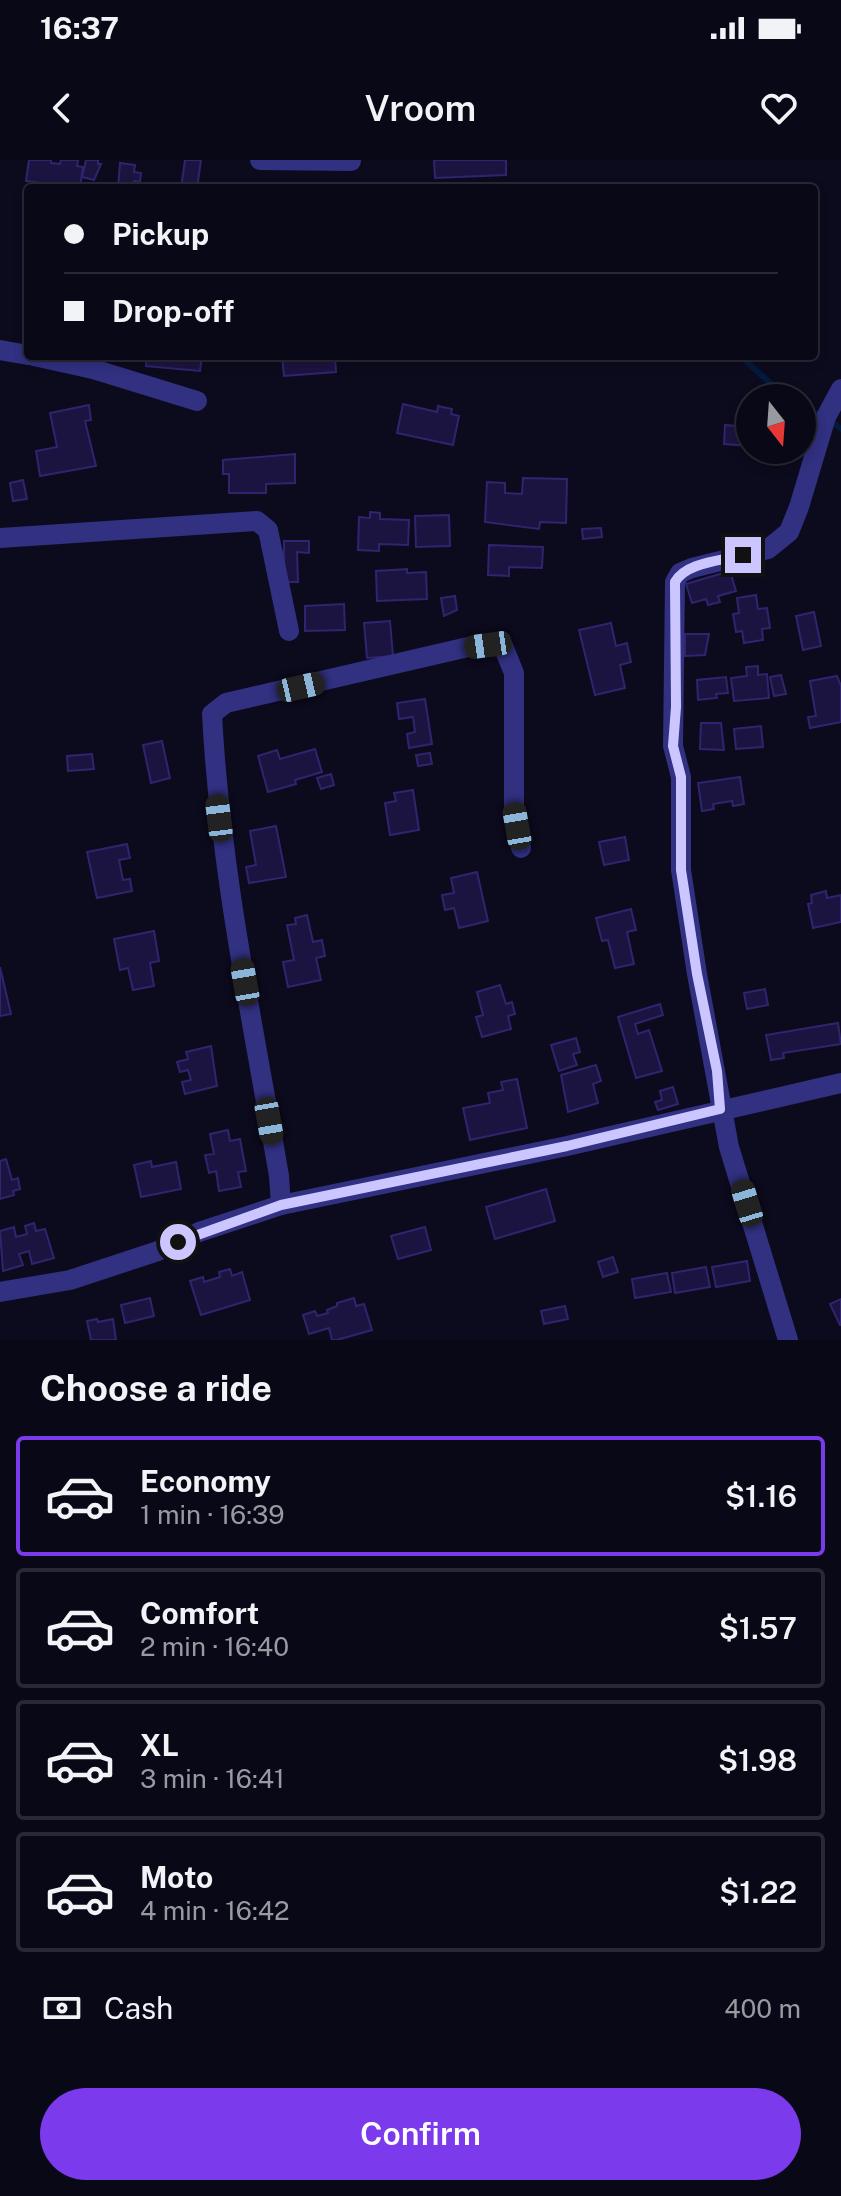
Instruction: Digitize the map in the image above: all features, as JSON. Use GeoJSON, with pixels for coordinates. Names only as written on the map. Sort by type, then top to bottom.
{"type":"FeatureCollection","features":[{"type":"Feature","properties":{"kind":"street"},"geometry":{"type":"LineString","coordinates":[[260,160],[351,161]]}},
{"type":"Feature","properties":{"kind":"street"},"geometry":{"type":"LineString","coordinates":[[0,350],[24,354]]}},
{"type":"Feature","properties":{"kind":"street"},"geometry":{"type":"LineString","coordinates":[[53,360],[197,401]]}},
{"type":"Feature","properties":{"kind":"street"},"geometry":{"type":"LineString","coordinates":[[788,1340],[720,1109],[717,1071],[697,974],[681,870],[681,777],[673,746],[676,707],[675,582],[680,573],[692,568],[768,549],[789,532],[826,417],[841,389]]}},
{"type":"Feature","properties":{"kind":"street"},"geometry":{"type":"LineString","coordinates":[[0,538],[257,521],[268,530],[289,631]]}},
{"type":"Feature","properties":{"kind":"street"},"geometry":{"type":"LineString","coordinates":[[281,1205],[279,1176],[226,871],[216,792],[212,714],[226,703],[468,647],[503,646],[514,673],[514,805],[521,848]]}},
{"type":"Feature","properties":{"kind":"street"},"geometry":{"type":"LineString","coordinates":[[0,1292],[70,1280],[281,1205],[567,1146],[841,1083]]}},
{"type":"Feature","properties":{"kind":"building"},"geometry":{"type":"Polygon","coordinates":[[[29,160],[51,160],[51,163],[60,164],[61,160],[78,160],[77,166],[83,167],[81,184],[26,181],[29,160]]]}},
{"type":"Feature","properties":{"kind":"building"},"geometry":{"type":"Polygon","coordinates":[[[86,160],[98,160],[101,164],[94,180],[82,177],[86,160]]]}},
{"type":"Feature","properties":{"kind":"building"},"geometry":{"type":"Polygon","coordinates":[[[185,160],[201,160],[198,184],[182,184],[185,160]]]}},
{"type":"Feature","properties":{"kind":"building"},"geometry":{"type":"Polygon","coordinates":[[[434,160],[506,160],[506,175],[435,178],[434,160]]]}},
{"type":"Feature","properties":{"kind":"building"},"geometry":{"type":"Polygon","coordinates":[[[120,163],[135,165],[134,172],[141,173],[140,182],[118,184],[120,163]]]}},
{"type":"Feature","properties":{"kind":"building"},"geometry":{"type":"Polygon","coordinates":[[[147,360],[201,360],[200,371],[146,366],[147,360]]]}},
{"type":"Feature","properties":{"kind":"building"},"geometry":{"type":"Polygon","coordinates":[[[282,360],[335,360],[336,372],[284,376],[282,360]]]}},
{"type":"Feature","properties":{"kind":"building"},"geometry":{"type":"Polygon","coordinates":[[[403,404],[437,412],[438,406],[452,409],[451,414],[459,416],[453,445],[397,433],[403,404]]]}},
{"type":"Feature","properties":{"kind":"building"},"geometry":{"type":"Polygon","coordinates":[[[89,405],[91,420],[85,421],[96,466],[40,476],[36,451],[57,447],[50,413],[89,405]]]}},
{"type":"Feature","properties":{"kind":"building"},"geometry":{"type":"Polygon","coordinates":[[[725,425],[736,426],[736,445],[724,444],[725,425]]]}},
{"type":"Feature","properties":{"kind":"building"},"geometry":{"type":"Polygon","coordinates":[[[295,454],[295,483],[266,484],[266,493],[229,493],[229,474],[223,474],[223,460],[295,454]]]}},
{"type":"Feature","properties":{"kind":"building"},"geometry":{"type":"Polygon","coordinates":[[[523,478],[567,479],[566,523],[540,522],[539,529],[485,522],[487,482],[505,483],[505,493],[522,494],[523,478]]]}},
{"type":"Feature","properties":{"kind":"building"},"geometry":{"type":"Polygon","coordinates":[[[23,480],[27,499],[13,501],[10,483],[23,480]]]}},
{"type":"Feature","properties":{"kind":"building"},"geometry":{"type":"Polygon","coordinates":[[[370,512],[380,513],[380,519],[409,520],[408,545],[379,544],[379,551],[358,550],[359,517],[370,518],[370,512]]]}},
{"type":"Feature","properties":{"kind":"building"},"geometry":{"type":"Polygon","coordinates":[[[449,515],[450,546],[416,547],[415,516],[449,515]]]}},
{"type":"Feature","properties":{"kind":"building"},"geometry":{"type":"Polygon","coordinates":[[[601,528],[602,537],[583,539],[582,529],[601,528]]]}},
{"type":"Feature","properties":{"kind":"building"},"geometry":{"type":"Polygon","coordinates":[[[284,541],[309,541],[309,553],[297,552],[298,582],[284,582],[284,541]]]}},
{"type":"Feature","properties":{"kind":"building"},"geometry":{"type":"Polygon","coordinates":[[[489,545],[543,547],[542,568],[509,567],[509,576],[488,575],[489,545]]]}},
{"type":"Feature","properties":{"kind":"building"},"geometry":{"type":"Polygon","coordinates":[[[407,569],[407,573],[426,572],[427,599],[377,601],[376,571],[407,569]]]}},
{"type":"Feature","properties":{"kind":"building"},"geometry":{"type":"Polygon","coordinates":[[[730,571],[736,591],[718,596],[720,602],[708,605],[706,599],[692,603],[686,584],[730,571]]]}},
{"type":"Feature","properties":{"kind":"building"},"geometry":{"type":"Polygon","coordinates":[[[756,595],[758,609],[767,608],[770,628],[762,629],[763,640],[744,643],[742,631],[736,632],[733,614],[739,613],[737,598],[756,595]]]}},
{"type":"Feature","properties":{"kind":"building"},"geometry":{"type":"Polygon","coordinates":[[[455,596],[457,610],[444,616],[441,598],[455,596]]]}},
{"type":"Feature","properties":{"kind":"building"},"geometry":{"type":"Polygon","coordinates":[[[344,604],[345,630],[305,631],[305,606],[344,604]]]}},
{"type":"Feature","properties":{"kind":"building"},"geometry":{"type":"Polygon","coordinates":[[[814,612],[821,646],[803,650],[796,616],[814,612]]]}},
{"type":"Feature","properties":{"kind":"building"},"geometry":{"type":"Polygon","coordinates":[[[390,621],[393,656],[367,658],[364,623],[390,621]]]}},
{"type":"Feature","properties":{"kind":"building"},"geometry":{"type":"Polygon","coordinates":[[[611,623],[616,646],[627,643],[631,662],[620,665],[625,688],[595,695],[579,630],[611,623]]]}},
{"type":"Feature","properties":{"kind":"building"},"geometry":{"type":"Polygon","coordinates":[[[685,634],[709,634],[705,655],[685,656],[685,634]]]}},
{"type":"Feature","properties":{"kind":"building"},"geometry":{"type":"Polygon","coordinates":[[[758,666],[758,675],[767,674],[769,698],[734,701],[731,678],[747,676],[746,667],[758,666]]]}},
{"type":"Feature","properties":{"kind":"building"},"geometry":{"type":"Polygon","coordinates":[[[781,675],[786,694],[774,696],[770,677],[781,675]]]}},
{"type":"Feature","properties":{"kind":"building"},"geometry":{"type":"Polygon","coordinates":[[[837,676],[841,686],[841,722],[810,728],[808,717],[816,716],[810,681],[837,676]]]}},
{"type":"Feature","properties":{"kind":"building"},"geometry":{"type":"Polygon","coordinates":[[[726,677],[728,693],[698,700],[697,680],[726,677]]]}},
{"type":"Feature","properties":{"kind":"building"},"geometry":{"type":"Polygon","coordinates":[[[425,699],[432,744],[409,748],[407,734],[415,732],[413,717],[399,719],[397,703],[425,699]]]}},
{"type":"Feature","properties":{"kind":"building"},"geometry":{"type":"Polygon","coordinates":[[[701,723],[721,723],[724,750],[700,749],[701,723]]]}},
{"type":"Feature","properties":{"kind":"building"},"geometry":{"type":"Polygon","coordinates":[[[761,726],[763,747],[736,749],[734,729],[761,726]]]}},
{"type":"Feature","properties":{"kind":"building"},"geometry":{"type":"Polygon","coordinates":[[[162,741],[170,778],[151,783],[143,745],[162,741]]]}},
{"type":"Feature","properties":{"kind":"building"},"geometry":{"type":"Polygon","coordinates":[[[315,749],[322,772],[268,792],[258,756],[277,750],[280,759],[315,749]]]}},
{"type":"Feature","properties":{"kind":"building"},"geometry":{"type":"Polygon","coordinates":[[[430,753],[432,764],[418,766],[416,755],[430,753]]]}},
{"type":"Feature","properties":{"kind":"building"},"geometry":{"type":"Polygon","coordinates":[[[92,754],[94,769],[68,771],[67,756],[92,754]]]}},
{"type":"Feature","properties":{"kind":"building"},"geometry":{"type":"Polygon","coordinates":[[[331,774],[334,785],[321,789],[317,778],[331,774]]]}},
{"type":"Feature","properties":{"kind":"building"},"geometry":{"type":"Polygon","coordinates":[[[740,777],[744,804],[733,806],[732,801],[713,804],[714,809],[702,811],[698,783],[740,777]]]}},
{"type":"Feature","properties":{"kind":"building"},"geometry":{"type":"Polygon","coordinates":[[[413,790],[419,830],[390,835],[385,803],[396,801],[394,793],[413,790]]]}},
{"type":"Feature","properties":{"kind":"building"},"geometry":{"type":"Polygon","coordinates":[[[276,826],[286,877],[249,883],[246,867],[256,865],[250,831],[276,826]]]}},
{"type":"Feature","properties":{"kind":"building"},"geometry":{"type":"Polygon","coordinates":[[[625,837],[629,860],[604,865],[599,842],[625,837]]]}},
{"type":"Feature","properties":{"kind":"building"},"geometry":{"type":"Polygon","coordinates":[[[127,844],[130,858],[119,860],[123,880],[130,879],[132,891],[97,898],[87,852],[127,844]]]}},
{"type":"Feature","properties":{"kind":"building"},"geometry":{"type":"Polygon","coordinates":[[[477,872],[488,921],[459,928],[454,908],[445,910],[442,895],[454,893],[451,878],[477,872]]]}},
{"type":"Feature","properties":{"kind":"building"},"geometry":{"type":"Polygon","coordinates":[[[826,891],[827,898],[841,895],[841,922],[813,928],[808,904],[812,903],[811,895],[826,891]]]}},
{"type":"Feature","properties":{"kind":"building"},"geometry":{"type":"Polygon","coordinates":[[[631,909],[636,930],[627,932],[634,964],[615,968],[608,940],[602,941],[596,918],[631,909]]]}},
{"type":"Feature","properties":{"kind":"building"},"geometry":{"type":"Polygon","coordinates":[[[307,915],[313,942],[322,940],[325,956],[316,958],[321,980],[288,987],[283,962],[294,960],[287,925],[296,924],[295,918],[307,915]]]}},
{"type":"Feature","properties":{"kind":"building"},"geometry":{"type":"Polygon","coordinates":[[[154,931],[159,961],[150,963],[154,986],[133,990],[128,968],[120,970],[114,939],[154,931]]]}},
{"type":"Feature","properties":{"kind":"building"},"geometry":{"type":"Polygon","coordinates":[[[0,967],[11,1014],[0,1016],[0,967]]]}},
{"type":"Feature","properties":{"kind":"building"},"geometry":{"type":"Polygon","coordinates":[[[500,985],[506,1004],[512,1002],[515,1014],[508,1016],[511,1029],[482,1037],[476,1017],[483,1015],[477,992],[500,985]]]}},
{"type":"Feature","properties":{"kind":"building"},"geometry":{"type":"Polygon","coordinates":[[[765,989],[768,1005],[747,1009],[744,993],[765,989]]]}},
{"type":"Feature","properties":{"kind":"building"},"geometry":{"type":"Polygon","coordinates":[[[660,1004],[663,1015],[635,1024],[638,1034],[649,1030],[662,1071],[636,1078],[618,1017],[660,1004]]]}},
{"type":"Feature","properties":{"kind":"building"},"geometry":{"type":"Polygon","coordinates":[[[838,1023],[841,1044],[783,1053],[784,1058],[771,1060],[766,1035],[838,1023]]]}},
{"type":"Feature","properties":{"kind":"building"},"geometry":{"type":"Polygon","coordinates":[[[576,1038],[580,1052],[573,1054],[577,1065],[559,1071],[551,1045],[576,1038]]]}},
{"type":"Feature","properties":{"kind":"building"},"geometry":{"type":"Polygon","coordinates":[[[211,1046],[217,1086],[185,1094],[182,1082],[191,1080],[188,1070],[180,1072],[177,1062],[188,1059],[186,1052],[211,1046]]]}},
{"type":"Feature","properties":{"kind":"building"},"geometry":{"type":"Polygon","coordinates":[[[596,1065],[601,1081],[593,1084],[598,1103],[568,1112],[561,1075],[596,1065]]]}},
{"type":"Feature","properties":{"kind":"building"},"geometry":{"type":"Polygon","coordinates":[[[517,1079],[527,1128],[470,1140],[463,1108],[490,1103],[488,1093],[503,1090],[501,1082],[517,1079]]]}},
{"type":"Feature","properties":{"kind":"building"},"geometry":{"type":"Polygon","coordinates":[[[673,1087],[678,1104],[658,1110],[655,1102],[662,1100],[660,1091],[673,1087]]]}},
{"type":"Feature","properties":{"kind":"building"},"geometry":{"type":"Polygon","coordinates":[[[228,1130],[230,1141],[240,1139],[246,1171],[238,1172],[241,1187],[219,1191],[216,1171],[209,1173],[205,1155],[214,1154],[210,1134],[228,1130]]]}},
{"type":"Feature","properties":{"kind":"building"},"geometry":{"type":"Polygon","coordinates":[[[6,1159],[12,1180],[18,1178],[20,1189],[13,1191],[14,1195],[0,1199],[0,1161],[6,1159]]]}},
{"type":"Feature","properties":{"kind":"building"},"geometry":{"type":"Polygon","coordinates":[[[151,1161],[152,1167],[176,1162],[181,1189],[141,1197],[134,1165],[151,1161]]]}},
{"type":"Feature","properties":{"kind":"building"},"geometry":{"type":"Polygon","coordinates":[[[546,1189],[555,1221],[495,1239],[486,1207],[546,1189]]]}},
{"type":"Feature","properties":{"kind":"building"},"geometry":{"type":"Polygon","coordinates":[[[34,1223],[36,1231],[45,1229],[54,1258],[32,1264],[29,1251],[19,1254],[23,1265],[3,1271],[0,1231],[14,1227],[16,1237],[27,1234],[25,1226],[34,1223]]]}},
{"type":"Feature","properties":{"kind":"building"},"geometry":{"type":"Polygon","coordinates":[[[425,1227],[431,1250],[398,1259],[391,1236],[425,1227]]]}},
{"type":"Feature","properties":{"kind":"building"},"geometry":{"type":"Polygon","coordinates":[[[613,1257],[618,1272],[603,1277],[598,1262],[613,1257]]]}},
{"type":"Feature","properties":{"kind":"building"},"geometry":{"type":"Polygon","coordinates":[[[747,1261],[750,1281],[716,1287],[712,1267],[747,1261]]]}},
{"type":"Feature","properties":{"kind":"building"},"geometry":{"type":"Polygon","coordinates":[[[706,1267],[710,1287],[675,1293],[672,1273],[706,1267]]]}},
{"type":"Feature","properties":{"kind":"building"},"geometry":{"type":"Polygon","coordinates":[[[230,1269],[232,1276],[242,1272],[250,1300],[201,1315],[190,1281],[203,1277],[204,1282],[220,1277],[219,1272],[230,1269]]]}},
{"type":"Feature","properties":{"kind":"building"},"geometry":{"type":"Polygon","coordinates":[[[667,1273],[671,1292],[635,1298],[632,1279],[667,1273]]]}},
{"type":"Feature","properties":{"kind":"building"},"geometry":{"type":"Polygon","coordinates":[[[150,1298],[154,1316],[125,1323],[121,1305],[150,1298]]]}},
{"type":"Feature","properties":{"kind":"building"},"geometry":{"type":"Polygon","coordinates":[[[354,1298],[356,1306],[364,1304],[372,1330],[337,1340],[332,1340],[329,1328],[309,1334],[303,1315],[315,1311],[317,1316],[328,1313],[327,1310],[337,1306],[337,1303],[354,1298]]]}},
{"type":"Feature","properties":{"kind":"building"},"geometry":{"type":"Polygon","coordinates":[[[841,1299],[841,1325],[840,1325],[830,1304],[841,1299]]]}},
{"type":"Feature","properties":{"kind":"building"},"geometry":{"type":"Polygon","coordinates":[[[565,1306],[568,1319],[544,1324],[541,1311],[565,1306]]]}},
{"type":"Feature","properties":{"kind":"building"},"geometry":{"type":"Polygon","coordinates":[[[97,1319],[98,1322],[113,1319],[116,1340],[91,1340],[87,1321],[97,1319]]]}},
{"type":"Feature","properties":{"kind":"waterway"},"geometry":{"type":"LineString","coordinates":[[744,360],[771,384]]}},
{"type":"Feature","properties":{"kind":"waterway"},"geometry":{"type":"LineString","coordinates":[[816,413],[841,429]]}},
{"type":"Feature","properties":{"kind":"route"},"geometry":{"type":"LineString","coordinates":[[178,1242],[281,1205],[567,1146],[720,1109],[717,1071],[697,974],[681,870],[681,777],[673,746],[676,707],[675,582],[680,573],[692,568],[743,555]]}}]}
